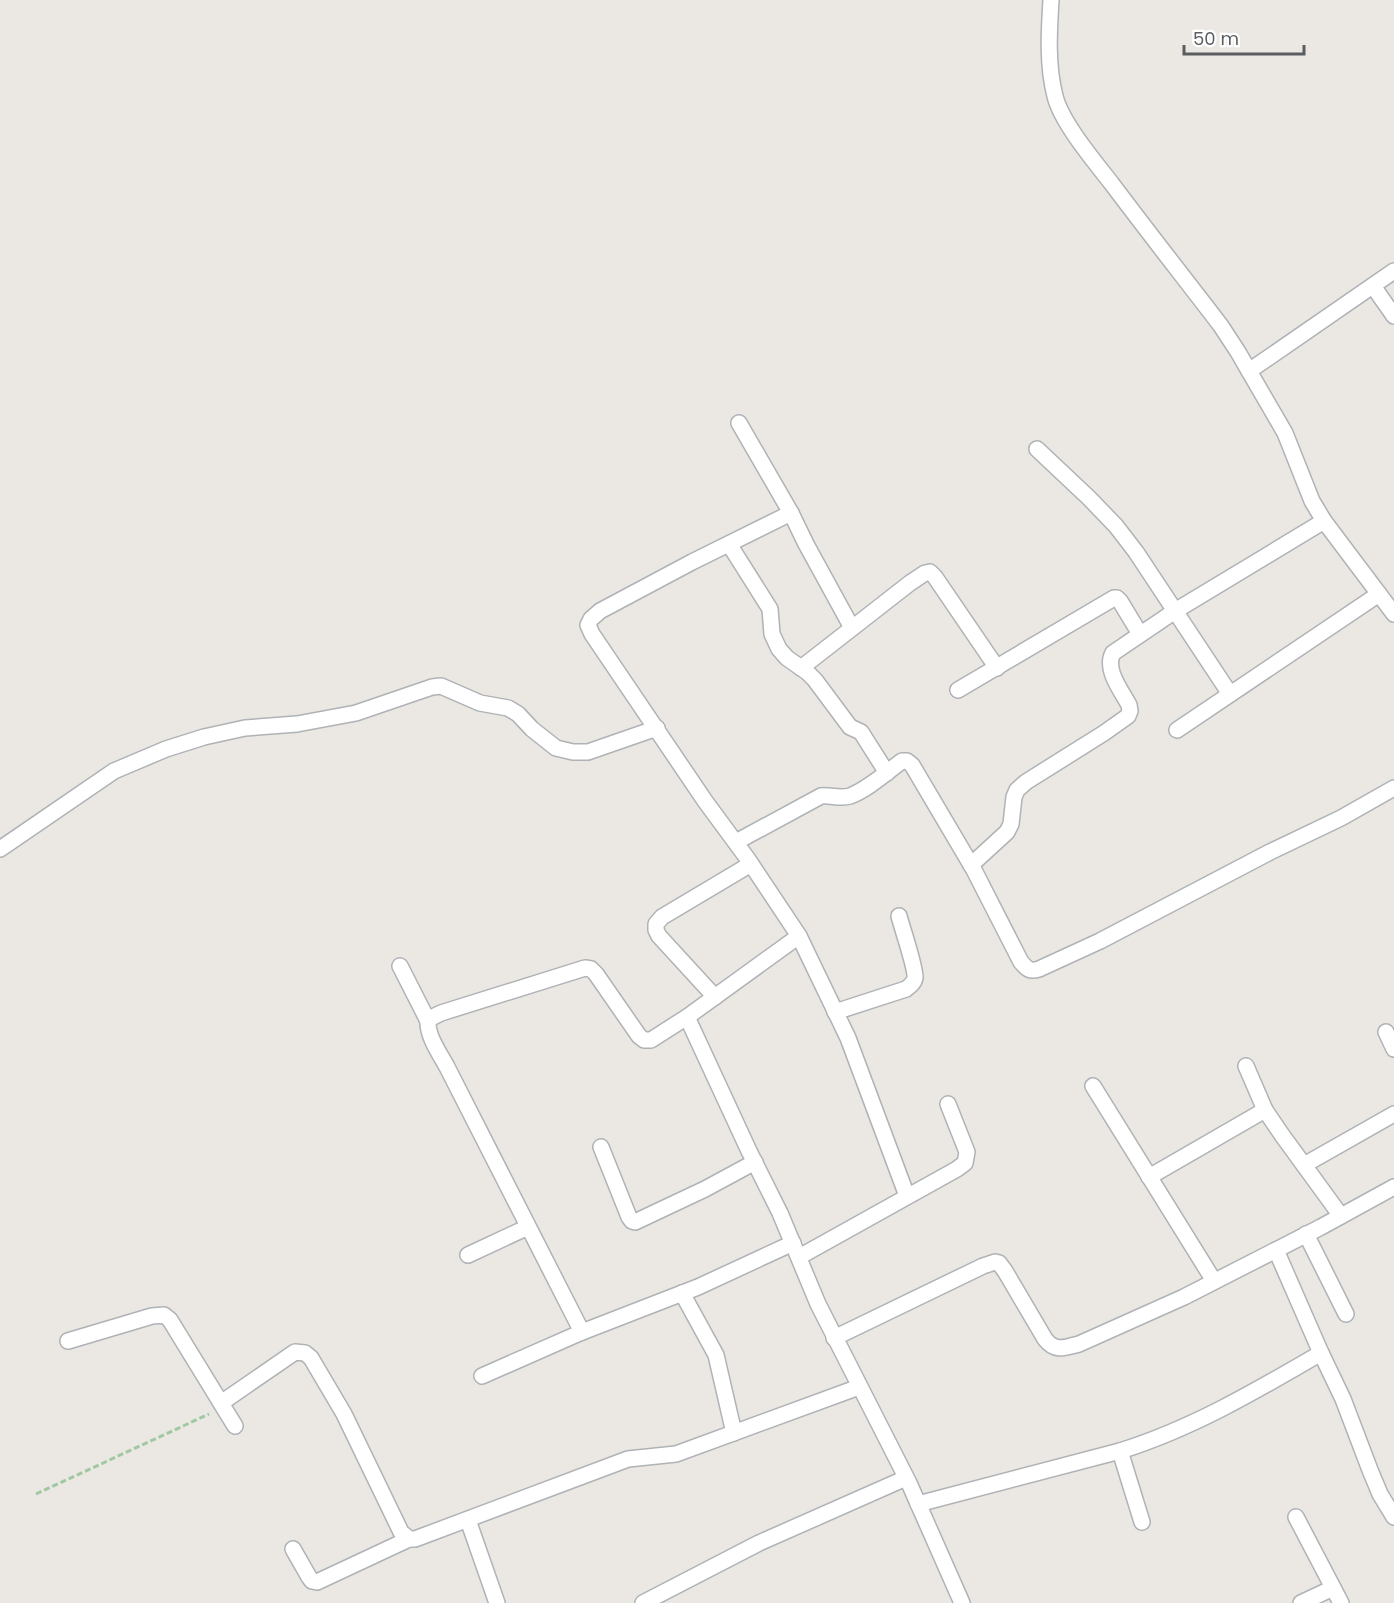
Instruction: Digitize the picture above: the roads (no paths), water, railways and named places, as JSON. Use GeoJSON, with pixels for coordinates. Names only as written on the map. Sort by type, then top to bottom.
{"type":"FeatureCollection","features":[{"type":"Feature","properties":{"kind":"street"},"geometry":{"type":"LineString","coordinates":[[1051,0],[1050,71],[1055,98],[1064,118],[1221,326],[1285,433],[1312,501],[1324,521],[1394,615]]}},
{"type":"Feature","properties":{"kind":"street"},"geometry":{"type":"LineString","coordinates":[[1250,371],[1394,270]]}},
{"type":"Feature","properties":{"kind":"street"},"geometry":{"type":"LineString","coordinates":[[1373,286],[1394,316]]}},
{"type":"Feature","properties":{"kind":"street"},"geometry":{"type":"LineString","coordinates":[[739,423],[791,513],[852,628]]}},
{"type":"Feature","properties":{"kind":"street"},"geometry":{"type":"LineString","coordinates":[[1037,449],[1116,526],[1136,552],[1230,694]]}},
{"type":"Feature","properties":{"kind":"street"},"geometry":{"type":"LineString","coordinates":[[791,513],[600,610],[588,625],[705,801],[736,842],[799,936],[848,1038],[907,1196]]}},
{"type":"Feature","properties":{"kind":"street"},"geometry":{"type":"LineString","coordinates":[[971,865],[1007,832],[1011,824],[1017,790],[1128,716],[1129,705],[1111,668],[1110,659],[1113,652],[1174,611],[1324,521]]}},
{"type":"Feature","properties":{"kind":"street"},"geometry":{"type":"LineString","coordinates":[[729,543],[770,609],[775,643],[787,658],[815,680],[847,723],[861,732],[886,773]]}},
{"type":"Feature","properties":{"kind":"street"},"geometry":{"type":"LineString","coordinates":[[801,668],[910,584],[930,572],[936,577],[997,668]]}},
{"type":"Feature","properties":{"kind":"street"},"geometry":{"type":"LineString","coordinates":[[1177,730],[1379,594]]}},
{"type":"Feature","properties":{"kind":"street"},"geometry":{"type":"LineString","coordinates":[[958,690],[1114,598],[1120,601],[1140,634]]}},
{"type":"Feature","properties":{"kind":"street"},"geometry":{"type":"LineString","coordinates":[[0,849],[114,771],[166,749],[244,728],[297,724],[356,713],[432,687],[441,686],[480,703],[508,708],[556,748],[573,752],[588,752],[657,728]]}},
{"type":"Feature","properties":{"kind":"street"},"geometry":{"type":"LineString","coordinates":[[736,842],[821,796],[851,796],[902,761],[907,761],[912,765],[971,865],[1021,962],[1032,971],[1111,936],[1270,852],[1341,818],[1394,788]]}},
{"type":"Feature","properties":{"kind":"street"},"geometry":{"type":"LineString","coordinates":[[715,997],[659,936],[656,924],[662,917],[751,864]]}},
{"type":"Feature","properties":{"kind":"street"},"geometry":{"type":"LineString","coordinates":[[835,1011],[906,989],[911,985],[915,978],[899,916]]}},
{"type":"Feature","properties":{"kind":"street"},"geometry":{"type":"LineString","coordinates":[[428,1021],[441,1013],[585,968],[591,969],[596,974],[639,1036],[644,1040],[651,1040],[687,1017],[799,936]]}},
{"type":"Feature","properties":{"kind":"street"},"geometry":{"type":"LineString","coordinates":[[400,966],[428,1021],[432,1037],[582,1332]]}},
{"type":"Feature","properties":{"kind":"street"},"geometry":{"type":"LineString","coordinates":[[687,1017],[780,1213],[818,1304],[906,1478],[962,1603]]}},
{"type":"Feature","properties":{"kind":"street"},"geometry":{"type":"LineString","coordinates":[[1386,1032],[1394,1049]]}},
{"type":"Feature","properties":{"kind":"street"},"geometry":{"type":"LineString","coordinates":[[1246,1066],[1265,1110],[1341,1216]]}},
{"type":"Feature","properties":{"kind":"street"},"geometry":{"type":"LineString","coordinates":[[1093,1086],[1214,1281]]}},
{"type":"Feature","properties":{"kind":"street"},"geometry":{"type":"LineString","coordinates":[[482,1376],[582,1332],[796,1250],[957,1169],[965,1163],[967,1152],[948,1104]]}},
{"type":"Feature","properties":{"kind":"street"},"geometry":{"type":"LineString","coordinates":[[1149,1177],[1265,1110]]}},
{"type":"Feature","properties":{"kind":"street"},"geometry":{"type":"LineString","coordinates":[[1304,1165],[1394,1114]]}},
{"type":"Feature","properties":{"kind":"street"},"geometry":{"type":"LineString","coordinates":[[601,1147],[629,1217],[635,1222],[755,1162]]}},
{"type":"Feature","properties":{"kind":"street"},"geometry":{"type":"LineString","coordinates":[[834,1338],[995,1262],[999,1263],[1005,1271],[1050,1346],[1058,1348],[1078,1344],[1184,1297],[1394,1187]]}},
{"type":"Feature","properties":{"kind":"street"},"geometry":{"type":"LineString","coordinates":[[468,1255],[528,1227]]}},
{"type":"Feature","properties":{"kind":"street"},"geometry":{"type":"LineString","coordinates":[[1306,1234],[1346,1314]]}},
{"type":"Feature","properties":{"kind":"street"},"geometry":{"type":"LineString","coordinates":[[1276,1250],[1343,1399],[1380,1494],[1394,1516]]}},
{"type":"Feature","properties":{"kind":"street"},"geometry":{"type":"LineString","coordinates":[[682,1293],[716,1355],[734,1433]]}},
{"type":"Feature","properties":{"kind":"street"},"geometry":{"type":"LineString","coordinates":[[68,1341],[152,1316],[164,1315],[170,1320],[235,1426]]}},
{"type":"Feature","properties":{"kind":"street"},"geometry":{"type":"LineString","coordinates":[[223,1406],[295,1353],[306,1353],[344,1414],[401,1532],[409,1539]]}},
{"type":"Feature","properties":{"kind":"street"},"geometry":{"type":"LineString","coordinates":[[918,1504],[1151,1441],[1253,1393],[1321,1353]]}},
{"type":"Feature","properties":{"kind":"street"},"geometry":{"type":"LineString","coordinates":[[293,1549],[309,1577],[312,1581],[317,1582],[409,1539],[415,1539],[468,1520],[628,1459],[676,1454],[859,1387]]}},
{"type":"Feature","properties":{"kind":"street"},"geometry":{"type":"LineString","coordinates":[[1120,1451],[1142,1522]]}},
{"type":"Feature","properties":{"kind":"street"},"geometry":{"type":"LineString","coordinates":[[643,1603],[759,1543],[906,1478]]}},
{"type":"Feature","properties":{"kind":"street"},"geometry":{"type":"LineString","coordinates":[[1296,1518],[1341,1603]]}},
{"type":"Feature","properties":{"kind":"street"},"geometry":{"type":"LineString","coordinates":[[468,1520],[497,1603]]}},
{"type":"Feature","properties":{"kind":"street"},"geometry":{"type":"LineString","coordinates":[[1301,1603],[1333,1588]]}}]}
